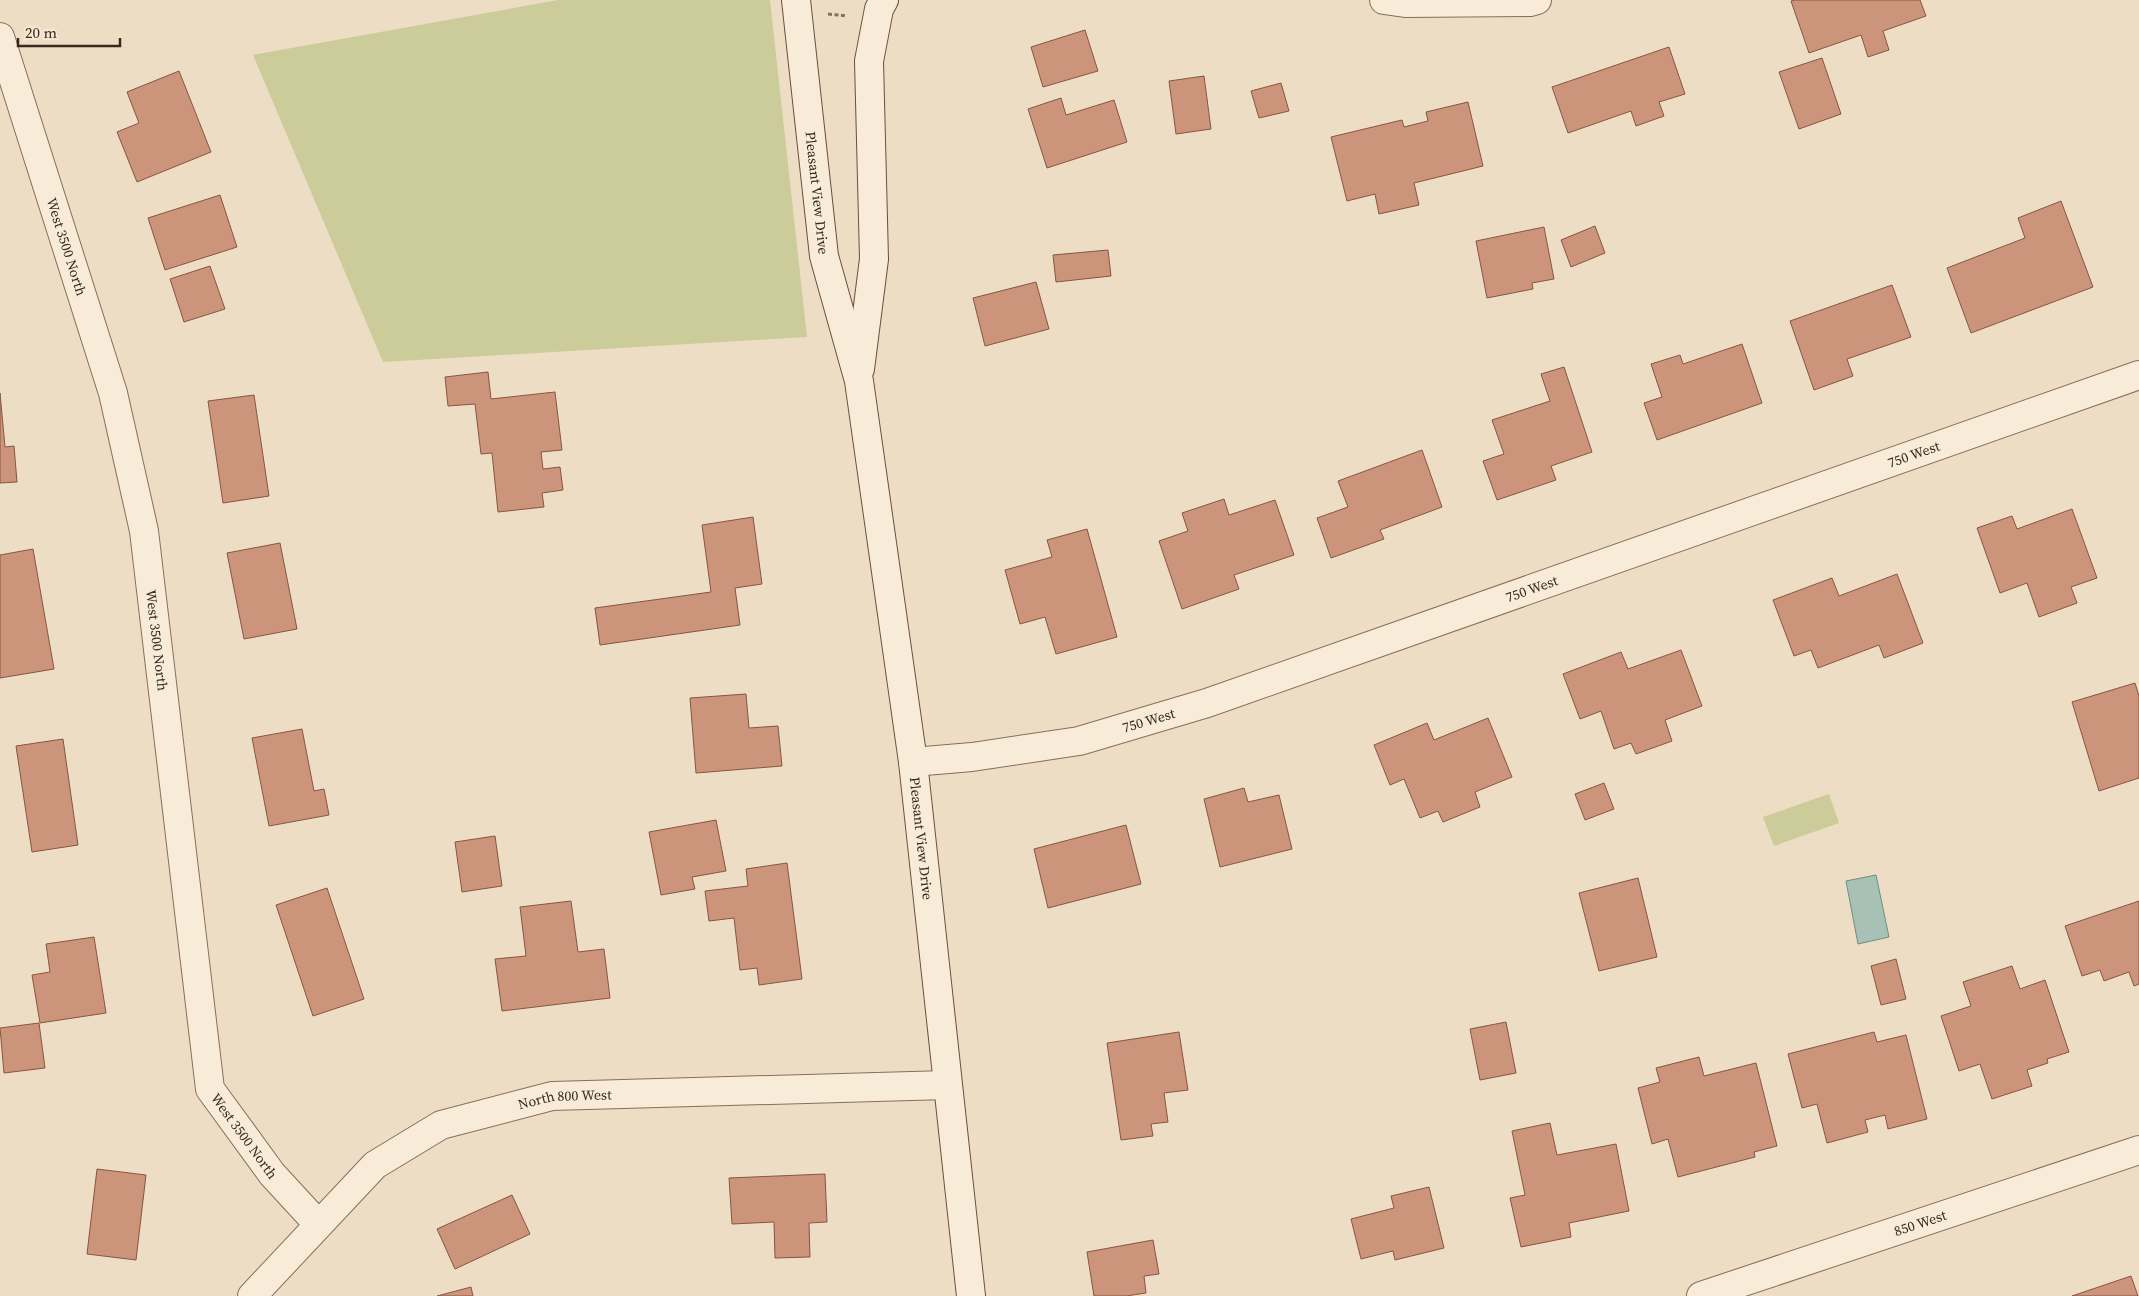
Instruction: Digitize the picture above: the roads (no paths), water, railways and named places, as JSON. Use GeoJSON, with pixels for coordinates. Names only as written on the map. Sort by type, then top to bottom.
{"type":"FeatureCollection","features":[{"type":"Feature","properties":{"kind":"street","name":"Pleasant View Drive"},"geometry":{"type":"LineString","coordinates":[[796,0],[824,256],[859,381],[913,762],[971,1296]]}},
{"type":"Feature","properties":{"kind":"street","name":"Pleasant View Drive"},"geometry":{"type":"LineString","coordinates":[[859,381],[874,259],[869,61],[880,9],[884,0]]}},
{"type":"Feature","properties":{"kind":"street"},"geometry":{"type":"LineString","coordinates":[[1384,0],[1405,3],[1530,2],[1537,0]]}},
{"type":"Feature","properties":{"kind":"street","name":"West 3500 North"},"geometry":{"type":"LineString","coordinates":[[0,37],[113,393],[144,530],[210,1089],[272,1174],[318,1224]]}},
{"type":"Feature","properties":{"kind":"street","name":"750 West"},"geometry":{"type":"LineString","coordinates":[[913,762],[972,757],[1079,741],[1207,703],[2139,375]]}},
{"type":"Feature","properties":{"kind":"street","name":"North 800 West"},"geometry":{"type":"LineString","coordinates":[[252,1296],[374,1165],[442,1125],[552,1096],[947,1084]]}},
{"type":"Feature","properties":{"kind":"street","name":"850 West"},"geometry":{"type":"LineString","coordinates":[[1701,1296],[2139,1150]]}}]}
